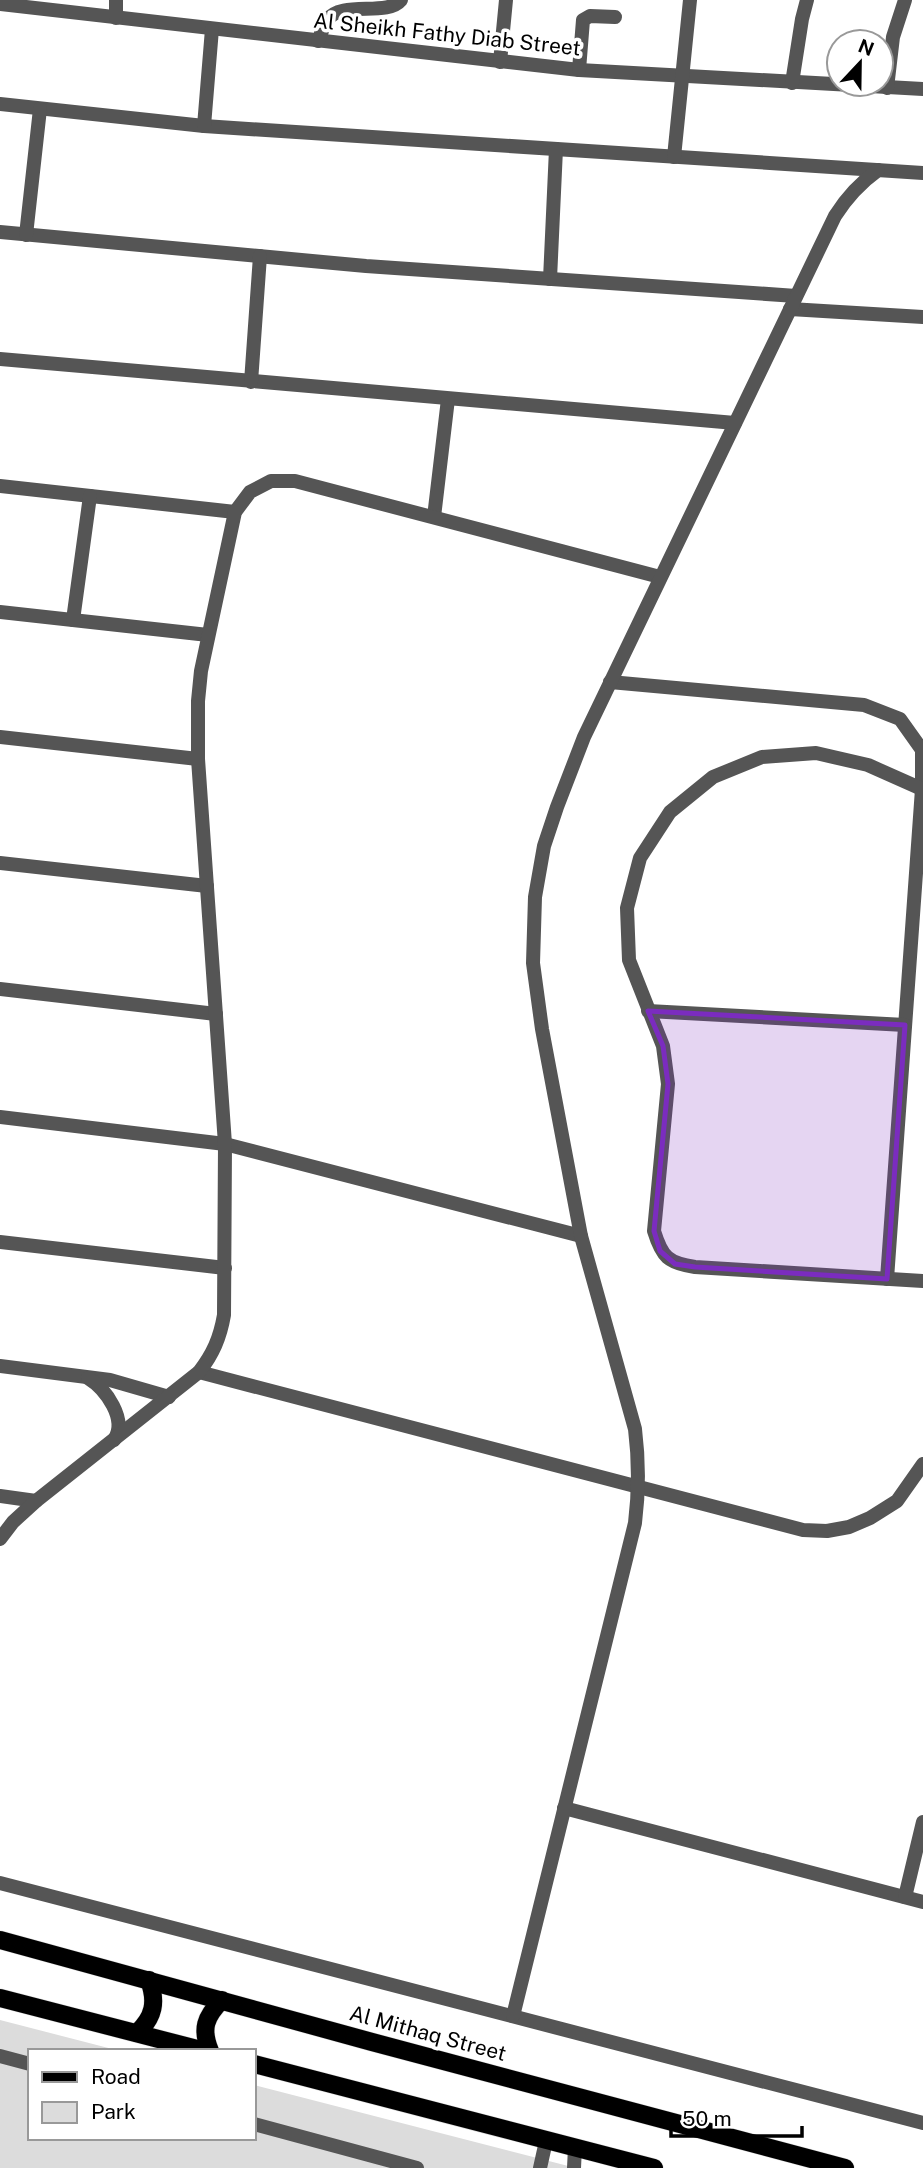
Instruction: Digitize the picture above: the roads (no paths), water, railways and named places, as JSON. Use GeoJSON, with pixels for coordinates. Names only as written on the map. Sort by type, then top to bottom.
{"type":"FeatureCollection","features":[{"type":"Feature","properties":{"kind":"main road","name":"Al Mithaq Street"},"geometry":{"type":"LineString","coordinates":[[0,1940],[845,2168]]}},
{"type":"Feature","properties":{"kind":"main road"},"geometry":{"type":"LineString","coordinates":[[137,2033],[148,2023],[153,2009],[154,1994],[149,1980]]}},
{"type":"Feature","properties":{"kind":"main road"},"geometry":{"type":"LineString","coordinates":[[0,1998],[200,2049]]}},
{"type":"Feature","properties":{"kind":"main road"},"geometry":{"type":"LineString","coordinates":[[208,2049],[205,2024],[211,2010],[222,2000]]}},
{"type":"Feature","properties":{"kind":"main road"},"geometry":{"type":"LineString","coordinates":[[256,2065],[654,2168]]}},
{"type":"Feature","properties":{"kind":"street"},"geometry":{"type":"LineString","coordinates":[[116,0],[116,18]]}},
{"type":"Feature","properties":{"kind":"street"},"geometry":{"type":"LineString","coordinates":[[318,41],[327,18],[337,12],[395,6],[401,0]]}},
{"type":"Feature","properties":{"kind":"street"},"geometry":{"type":"LineString","coordinates":[[500,62],[506,0]]}},
{"type":"Feature","properties":{"kind":"street"},"geometry":{"type":"LineString","coordinates":[[674,157],[691,0]]}},
{"type":"Feature","properties":{"kind":"street"},"geometry":{"type":"LineString","coordinates":[[792,83],[807,0]]}},
{"type":"Feature","properties":{"kind":"street"},"geometry":{"type":"LineString","coordinates":[[895,31],[905,0]]}},
{"type":"Feature","properties":{"kind":"street","name":"Al Sheikh Fathy Diab Street"},"geometry":{"type":"LineString","coordinates":[[0,4],[579,70],[825,85]]}},
{"type":"Feature","properties":{"kind":"street"},"geometry":{"type":"LineString","coordinates":[[579,70],[583,20],[590,16],[615,17]]}},
{"type":"Feature","properties":{"kind":"street"},"geometry":{"type":"LineString","coordinates":[[204,126],[212,29]]}},
{"type":"Feature","properties":{"kind":"street","name":"Al Sheikh Fathy Diab Street"},"geometry":{"type":"LineString","coordinates":[[895,88],[923,89]]}},
{"type":"Feature","properties":{"kind":"street"},"geometry":{"type":"LineString","coordinates":[[0,104],[204,126],[923,173]]}},
{"type":"Feature","properties":{"kind":"street"},"geometry":{"type":"LineString","coordinates":[[26,235],[40,109]]}},
{"type":"Feature","properties":{"kind":"street"},"geometry":{"type":"LineString","coordinates":[[550,279],[556,149]]}},
{"type":"Feature","properties":{"kind":"street"},"geometry":{"type":"LineString","coordinates":[[513,2016],[635,1523],[639,1488],[635,1429],[581,1236],[542,1029],[533,963],[535,897],[544,846],[584,737],[835,216],[846,198],[861,182],[878,170]]}},
{"type":"Feature","properties":{"kind":"street"},"geometry":{"type":"LineString","coordinates":[[0,232],[260,257],[550,279],[923,317]]}},
{"type":"Feature","properties":{"kind":"street"},"geometry":{"type":"LineString","coordinates":[[251,382],[260,257]]}},
{"type":"Feature","properties":{"kind":"street"},"geometry":{"type":"LineString","coordinates":[[0,359],[735,423]]}},
{"type":"Feature","properties":{"kind":"street"},"geometry":{"type":"LineString","coordinates":[[434,517],[448,399]]}},
{"type":"Feature","properties":{"kind":"street"},"geometry":{"type":"LineString","coordinates":[[0,1539],[13,1522],[36,1501],[199,1372],[212,1355],[221,1336],[225,1315],[225,1144],[198,759],[198,701],[208,635],[235,512],[250,492],[271,481],[295,481],[660,577]]}},
{"type":"Feature","properties":{"kind":"street"},"geometry":{"type":"LineString","coordinates":[[0,486],[235,512]]}},
{"type":"Feature","properties":{"kind":"street"},"geometry":{"type":"LineString","coordinates":[[74,620],[90,496]]}},
{"type":"Feature","properties":{"kind":"street"},"geometry":{"type":"LineString","coordinates":[[0,612],[208,635]]}},
{"type":"Feature","properties":{"kind":"street"},"geometry":{"type":"LineString","coordinates":[[610,682],[864,705],[900,719],[922,750],[922,789],[887,1279]]}},
{"type":"Feature","properties":{"kind":"street"},"geometry":{"type":"LineString","coordinates":[[0,737],[198,759]]}},
{"type":"Feature","properties":{"kind":"street"},"geometry":{"type":"LineString","coordinates":[[922,789],[868,765],[816,753],[762,757],[713,777],[670,812],[640,858],[627,908],[629,960],[663,1046],[668,1084],[654,1231],[660,1251],[675,1264],[695,1267],[923,1281]]}},
{"type":"Feature","properties":{"kind":"street"},"geometry":{"type":"LineString","coordinates":[[0,863],[207,886]]}},
{"type":"Feature","properties":{"kind":"street"},"geometry":{"type":"LineString","coordinates":[[0,989],[216,1014]]}},
{"type":"Feature","properties":{"kind":"street"},"geometry":{"type":"LineString","coordinates":[[648,1011],[905,1025]]}},
{"type":"Feature","properties":{"kind":"street"},"geometry":{"type":"LineString","coordinates":[[0,1116],[225,1144],[581,1236]]}},
{"type":"Feature","properties":{"kind":"street"},"geometry":{"type":"LineString","coordinates":[[0,1242],[225,1268]]}},
{"type":"Feature","properties":{"kind":"street"},"geometry":{"type":"LineString","coordinates":[[0,1366],[80,1375],[169,1397]]}},
{"type":"Feature","properties":{"kind":"street"},"geometry":{"type":"LineString","coordinates":[[199,1372],[803,1530],[827,1531],[849,1527],[870,1518],[897,1500],[923,1464]]}},
{"type":"Feature","properties":{"kind":"street"},"geometry":{"type":"LineString","coordinates":[[80,1375],[91,1380],[108,1397],[119,1427],[114,1440]]}},
{"type":"Feature","properties":{"kind":"street"},"geometry":{"type":"LineString","coordinates":[[0,1496],[36,1501]]}},
{"type":"Feature","properties":{"kind":"street"},"geometry":{"type":"LineString","coordinates":[[564,1808],[923,1902]]}},
{"type":"Feature","properties":{"kind":"street"},"geometry":{"type":"LineString","coordinates":[[905,1897],[923,1822]]}},
{"type":"Feature","properties":{"kind":"street"},"geometry":{"type":"LineString","coordinates":[[0,1883],[923,2123]]}},
{"type":"Feature","properties":{"kind":"street"},"geometry":{"type":"LineString","coordinates":[[0,2056],[28,2063]]}},
{"type":"Feature","properties":{"kind":"street"},"geometry":{"type":"LineString","coordinates":[[256,2125],[418,2168]]}},
{"type":"Feature","properties":{"kind":"street"},"geometry":{"type":"LineString","coordinates":[[540,2168],[546,2141]]}},
{"type":"Feature","properties":{"kind":"street"},"geometry":{"type":"LineString","coordinates":[[574,2168],[575,2147]]}}]}
